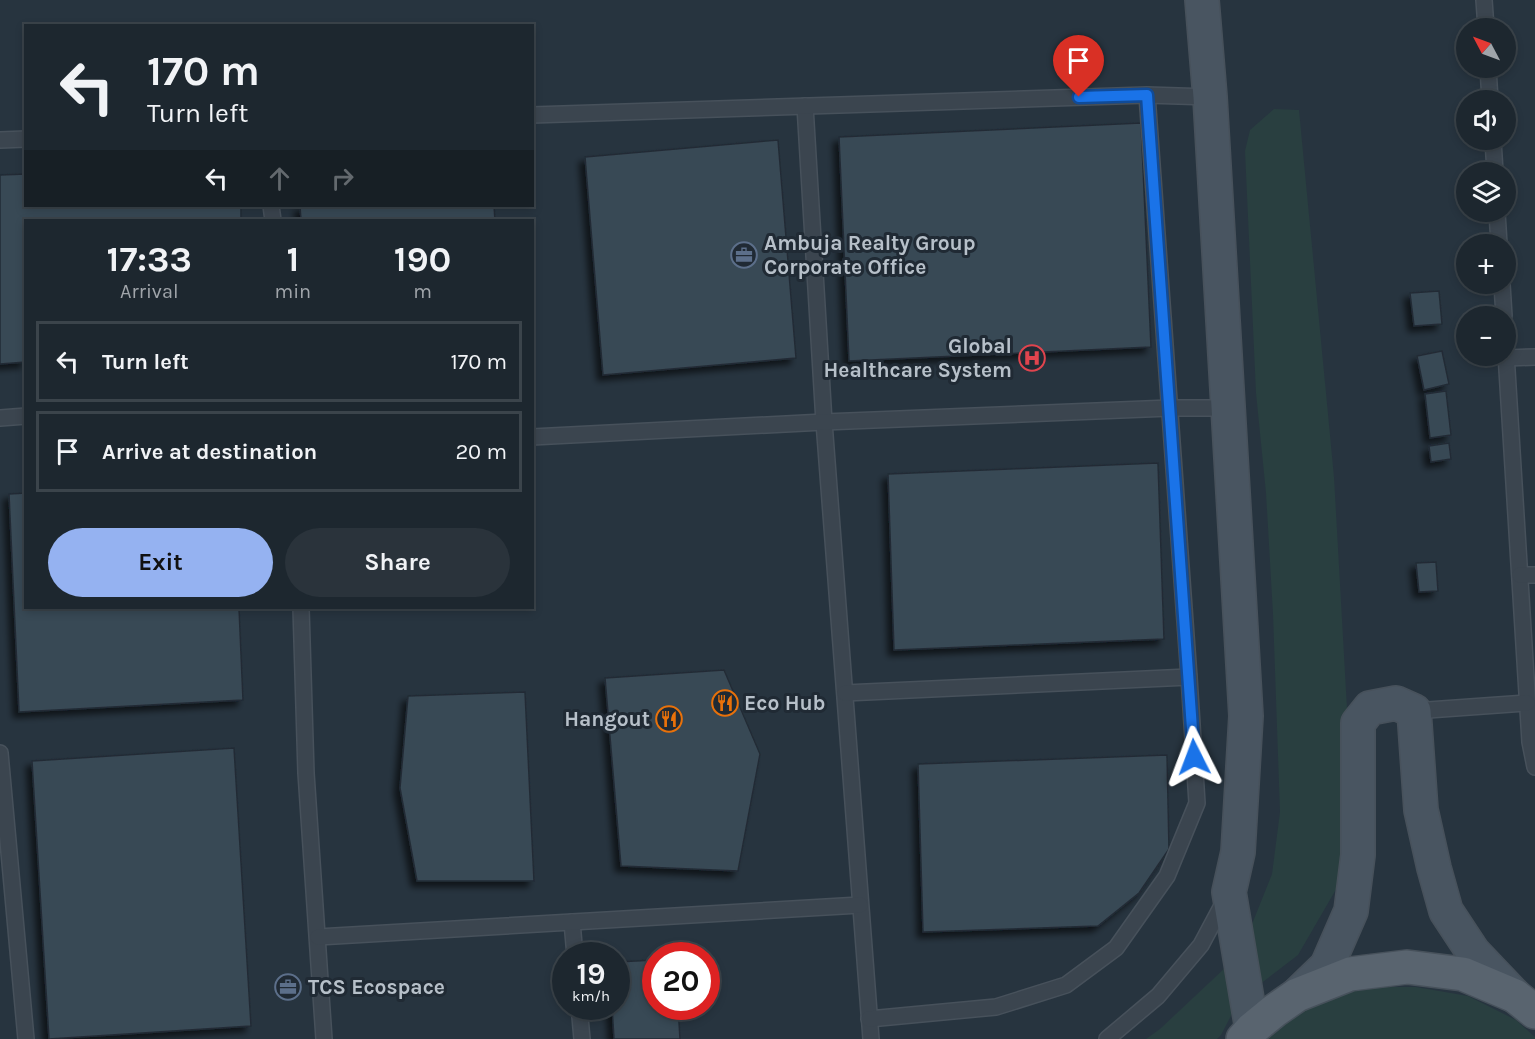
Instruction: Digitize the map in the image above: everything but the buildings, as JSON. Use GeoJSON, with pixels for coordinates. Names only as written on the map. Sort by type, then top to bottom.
{"type":"FeatureCollection","features":[{"type":"Feature","properties":{"kind":"main road"},"geometry":{"type":"LineString","coordinates":[[1248,1034],[1274,1011],[1298,995],[1350,974],[1407,967],[1463,974],[1525,1004]]}},
{"type":"Feature","properties":{"kind":"street"},"geometry":{"type":"LineString","coordinates":[[1202,0],[1210,97],[1246,716],[1238,852],[1229,892],[1248,1034]]}},
{"type":"Feature","properties":{"kind":"street"},"geometry":{"type":"LineString","coordinates":[[1298,995],[1327,966],[1351,911],[1358,855],[1358,723],[1370,708],[1396,703],[1414,711],[1421,810],[1446,911],[1473,952],[1525,1004]]}},
{"type":"Feature","properties":{"kind":"lane"},"geometry":{"type":"LineString","coordinates":[[1484,0],[1485,18]]}},
{"type":"Feature","properties":{"kind":"lane"},"geometry":{"type":"LineString","coordinates":[[869,1019],[996,1007],[1066,985],[1116,948],[1167,876],[1197,803],[1147,95]]}},
{"type":"Feature","properties":{"kind":"lane"},"geometry":{"type":"LineString","coordinates":[[534,115],[1147,95],[1210,97]]}},
{"type":"Feature","properties":{"kind":"lane"},"geometry":{"type":"LineString","coordinates":[[805,106],[824,422],[871,1039]]}},
{"type":"Feature","properties":{"kind":"lane"},"geometry":{"type":"LineString","coordinates":[[0,140],[24,139]]}},
{"type":"Feature","properties":{"kind":"lane"},"geometry":{"type":"LineString","coordinates":[[1516,356],[1535,357]]}},
{"type":"Feature","properties":{"kind":"lane"},"geometry":{"type":"LineString","coordinates":[[1507,366],[1527,575],[1527,703],[1530,742],[1535,767]]}},
{"type":"Feature","properties":{"kind":"lane"},"geometry":{"type":"LineString","coordinates":[[534,437],[824,422],[1170,408],[1229,408]]}},
{"type":"Feature","properties":{"kind":"lane"},"geometry":{"type":"LineString","coordinates":[[0,418],[24,416]]}},
{"type":"Feature","properties":{"kind":"lane"},"geometry":{"type":"LineString","coordinates":[[301,609],[306,773],[324,1039]]}},
{"type":"Feature","properties":{"kind":"lane"},"geometry":{"type":"LineString","coordinates":[[845,693],[1189,677]]}},
{"type":"Feature","properties":{"kind":"lane"},"geometry":{"type":"LineString","coordinates":[[1414,711],[1527,703]]}},
{"type":"Feature","properties":{"kind":"lane"},"geometry":{"type":"LineString","coordinates":[[0,753],[26,1039]]}},
{"type":"Feature","properties":{"kind":"lane"},"geometry":{"type":"LineString","coordinates":[[1107,1039],[1158,996],[1201,945],[1229,892]]}},
{"type":"Feature","properties":{"kind":"lane"},"geometry":{"type":"LineString","coordinates":[[318,937],[861,905]]}},
{"type":"Feature","properties":{"kind":"lane"},"geometry":{"type":"LineString","coordinates":[[572,922],[574,942]]}},
{"type":"Feature","properties":{"kind":"lane"},"geometry":{"type":"LineString","coordinates":[[580,1020],[582,1039]]}},
{"type":"Feature","properties":{"kind":"green space"},"geometry":{"type":"Polygon","coordinates":[[[1274,109],[1299,110],[1334,477],[1349,744],[1350,830],[1338,886],[1298,955],[1255,988],[1250,929],[1272,874],[1280,812],[1273,614],[1266,493],[1256,393],[1245,151],[1250,130],[1274,109]]]}},
{"type":"Feature","properties":{"kind":"green space"},"geometry":{"type":"Polygon","coordinates":[[[1226,967],[1234,1010],[1217,1039],[1146,1039],[1160,1029],[1226,967]]]}},
{"type":"Feature","properties":{"kind":"green space"},"geometry":{"type":"Polygon","coordinates":[[[1366,987],[1416,987],[1468,996],[1516,1020],[1535,1039],[1265,1039],[1276,1027],[1320,1000],[1366,987]]]}},
{"type":"Feature","properties":{"kind":"place","name":"Ambuja Realty Group Corporate Office"},"geometry":{"type":"Point","coordinates":[744,255]}},
{"type":"Feature","properties":{"kind":"place","name":"Global Healthcare System"},"geometry":{"type":"Point","coordinates":[1032,358]}},
{"type":"Feature","properties":{"kind":"place","name":"Eco Hub"},"geometry":{"type":"Point","coordinates":[725,703]}},
{"type":"Feature","properties":{"kind":"place","name":"Hangout"},"geometry":{"type":"Point","coordinates":[669,719]}},
{"type":"Feature","properties":{"kind":"place","name":"TCS Ecospace"},"geometry":{"type":"Point","coordinates":[288,987]}},
{"type":"Feature","properties":{"kind":"route"},"geometry":{"type":"LineString","coordinates":[[1079,97],[1147,95],[1194,757]]}}]}
